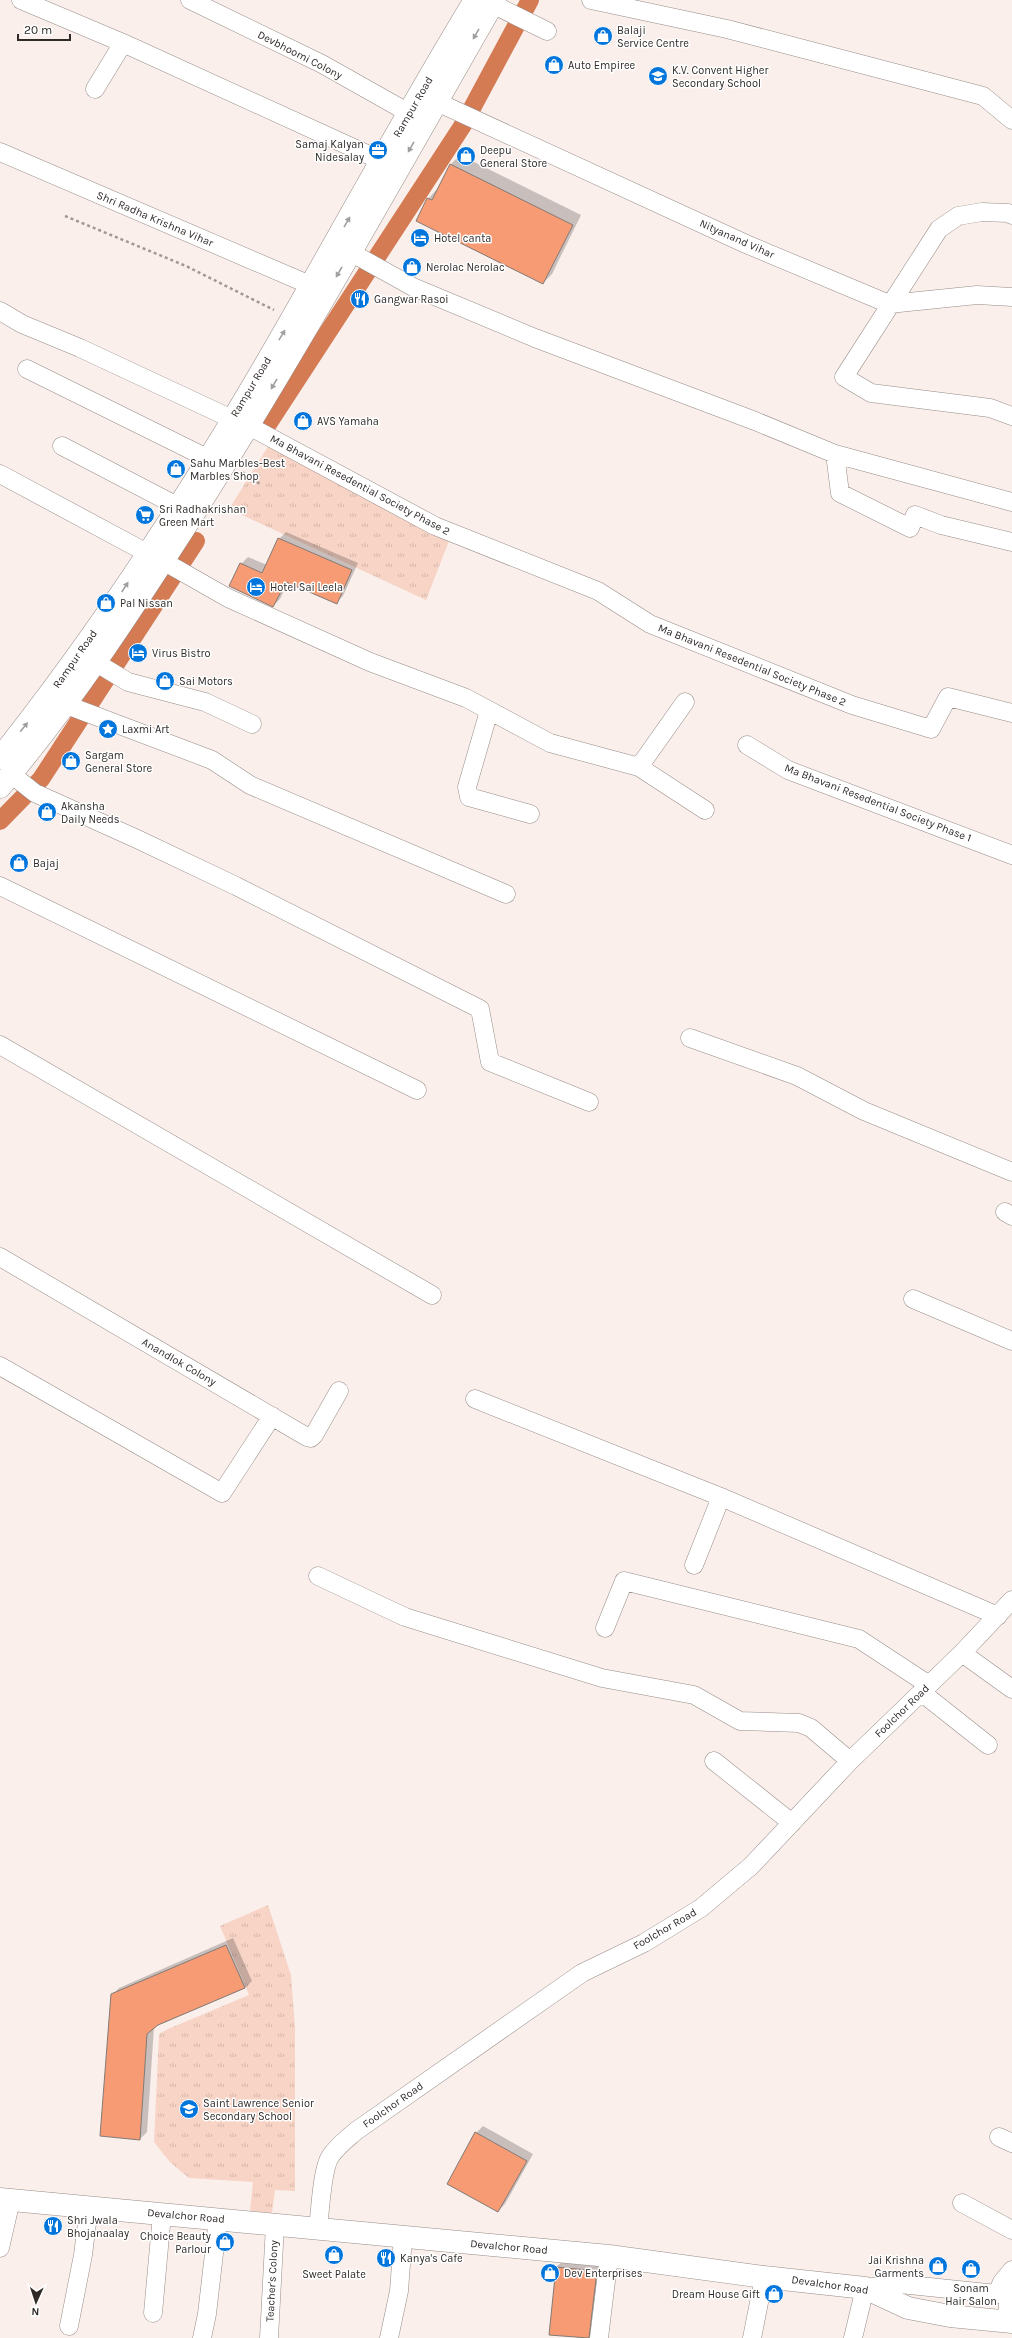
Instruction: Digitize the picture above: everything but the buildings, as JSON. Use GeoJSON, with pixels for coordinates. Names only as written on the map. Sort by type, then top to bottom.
{"type":"FeatureCollection","features":[{"type":"Feature","properties":{"kind":"main road","name":"Rampur Road"},"geometry":{"type":"LineString","coordinates":[[14,780],[51,693],[167,563],[177,506],[207,458],[240,423],[310,285],[409,113],[487,1]]}},
{"type":"Feature","properties":{"kind":"main road"},"geometry":{"type":"LineString","coordinates":[[14,780],[77,709],[106,669],[127,617],[167,563],[240,423],[365,261],[437,102],[487,1]]}},
{"type":"Feature","properties":{"kind":"main road","name":"Devalchor Road"},"geometry":{"type":"LineString","coordinates":[[5,2200],[609,2256],[764,2277],[865,2288],[885,2296],[904,2307],[950,2316],[1008,2321]]}},
{"type":"Feature","properties":{"kind":"street"},"geometry":{"type":"LineString","coordinates":[[21,0],[124,42],[382,160]]}},
{"type":"Feature","properties":{"kind":"street","name":"Devbhoomi Colony"},"geometry":{"type":"LineString","coordinates":[[190,0],[322,64],[409,113]]}},
{"type":"Feature","properties":{"kind":"street"},"geometry":{"type":"LineString","coordinates":[[591,0],[727,29],[983,96],[1012,120]]}},
{"type":"Feature","properties":{"kind":"street"},"geometry":{"type":"LineString","coordinates":[[487,1],[547,31]]}},
{"type":"Feature","properties":{"kind":"street"},"geometry":{"type":"LineString","coordinates":[[96,89],[124,42]]}},
{"type":"Feature","properties":{"kind":"street","name":"Nityanand Vihar"},"geometry":{"type":"LineString","coordinates":[[437,102],[746,244],[889,304],[977,295],[1012,297]]}},
{"type":"Feature","properties":{"kind":"street","name":"Shri Radha Krishna Vihar"},"geometry":{"type":"LineString","coordinates":[[0,152],[310,285]]}},
{"type":"Feature","properties":{"kind":"street"},"geometry":{"type":"LineString","coordinates":[[1012,215],[1008,213],[982,212],[958,216],[939,229],[889,304],[844,378],[871,393],[990,408],[1012,416]]}},
{"type":"Feature","properties":{"kind":"street"},"geometry":{"type":"LineString","coordinates":[[365,261],[413,286],[535,338],[748,418],[835,454],[1012,502]]}},
{"type":"Feature","properties":{"kind":"street"},"geometry":{"type":"LineString","coordinates":[[0,311],[22,324],[80,348],[240,423]]}},
{"type":"Feature","properties":{"kind":"street"},"geometry":{"type":"LineString","coordinates":[[27,369],[207,458]]}},
{"type":"Feature","properties":{"kind":"street","name":"Ma Bhavani Resedential Society Phase 2"},"geometry":{"type":"LineString","coordinates":[[240,423],[435,526],[598,591],[650,624],[852,705],[928,729],[932,728],[948,697],[1012,713]]}},
{"type":"Feature","properties":{"kind":"street"},"geometry":{"type":"LineString","coordinates":[[62,446],[177,506]]}},
{"type":"Feature","properties":{"kind":"street"},"geometry":{"type":"LineString","coordinates":[[835,454],[840,493],[910,528],[916,515],[941,524],[1012,542]]}},
{"type":"Feature","properties":{"kind":"street"},"geometry":{"type":"LineString","coordinates":[[0,474],[167,563],[228,598],[370,662],[466,698],[550,743],[639,767],[705,810]]}},
{"type":"Feature","properties":{"kind":"street"},"geometry":{"type":"LineString","coordinates":[[106,669],[128,682],[205,702],[252,724]]}},
{"type":"Feature","properties":{"kind":"street"},"geometry":{"type":"LineString","coordinates":[[639,767],[685,702]]}},
{"type":"Feature","properties":{"kind":"street"},"geometry":{"type":"LineString","coordinates":[[77,709],[212,760],[250,785],[506,894]]}},
{"type":"Feature","properties":{"kind":"street"},"geometry":{"type":"LineString","coordinates":[[489,711],[467,787],[469,797],[530,814]]}},
{"type":"Feature","properties":{"kind":"street","name":"Ma Bhavani Resedential Society Phase 1"},"geometry":{"type":"LineString","coordinates":[[747,745],[788,770],[1012,855]]}},
{"type":"Feature","properties":{"kind":"street"},"geometry":{"type":"LineString","coordinates":[[14,780],[236,886],[480,1009],[490,1062],[589,1102]]}},
{"type":"Feature","properties":{"kind":"street"},"geometry":{"type":"LineString","coordinates":[[0,886],[417,1090]]}},
{"type":"Feature","properties":{"kind":"street"},"geometry":{"type":"LineString","coordinates":[[690,1038],[797,1076],[864,1111],[1012,1172]]}},
{"type":"Feature","properties":{"kind":"street"},"geometry":{"type":"LineString","coordinates":[[0,1045],[432,1295]]}},
{"type":"Feature","properties":{"kind":"street","name":"Anandlok Colony"},"geometry":{"type":"LineString","coordinates":[[0,1257],[311,1438],[339,1392]]}},
{"type":"Feature","properties":{"kind":"street"},"geometry":{"type":"LineString","coordinates":[[913,1299],[1012,1341]]}},
{"type":"Feature","properties":{"kind":"street"},"geometry":{"type":"LineString","coordinates":[[0,1366],[222,1493],[272,1416]]}},
{"type":"Feature","properties":{"kind":"street"},"geometry":{"type":"LineString","coordinates":[[475,1400],[1007,1607]]}},
{"type":"Feature","properties":{"kind":"street"},"geometry":{"type":"LineString","coordinates":[[694,1565],[721,1497]]}},
{"type":"Feature","properties":{"kind":"street"},"geometry":{"type":"LineString","coordinates":[[318,1576],[405,1617],[602,1678],[694,1695],[740,1721],[799,1723],[811,1728],[850,1761]]}},
{"type":"Feature","properties":{"kind":"street"},"geometry":{"type":"LineString","coordinates":[[605,1628],[624,1581],[859,1640],[925,1688],[988,1745]]}},
{"type":"Feature","properties":{"kind":"street","name":"Foolchor Road"},"geometry":{"type":"LineString","coordinates":[[318,2229],[326,2168],[329,2158],[338,2146],[356,2131],[582,1973],[644,1943],[701,1908],[751,1866],[850,1761],[962,1653],[1007,1607]]}},
{"type":"Feature","properties":{"kind":"street"},"geometry":{"type":"LineString","coordinates":[[962,1653],[1012,1689]]}},
{"type":"Feature","properties":{"kind":"street"},"geometry":{"type":"LineString","coordinates":[[714,1761],[792,1823]]}},
{"type":"Feature","properties":{"kind":"street"},"geometry":{"type":"LineString","coordinates":[[0,2248],[5,2200]]}},
{"type":"Feature","properties":{"kind":"street"},"geometry":{"type":"LineString","coordinates":[[962,2203],[1012,2230]]}},
{"type":"Feature","properties":{"kind":"street"},"geometry":{"type":"LineString","coordinates":[[69,2326],[82,2262],[89,2207]]}},
{"type":"Feature","properties":{"kind":"street"},"geometry":{"type":"LineString","coordinates":[[153,2313],[162,2214]]}},
{"type":"Feature","properties":{"kind":"street"},"geometry":{"type":"LineString","coordinates":[[202,2338],[207,2314],[218,2219]]}},
{"type":"Feature","properties":{"kind":"street","name":"Teacher's Colony"},"geometry":{"type":"LineString","coordinates":[[269,2338],[275,2225]]}},
{"type":"Feature","properties":{"kind":"street"},"geometry":{"type":"LineString","coordinates":[[389,2338],[399,2291],[403,2237]]}},
{"type":"Feature","properties":{"kind":"street"},"geometry":{"type":"LineString","coordinates":[[599,2338],[609,2256]]}},
{"type":"Feature","properties":{"kind":"street"},"geometry":{"type":"LineString","coordinates":[[1008,2321],[1006,2292],[1002,2282],[1012,2270]]}},
{"type":"Feature","properties":{"kind":"street"},"geometry":{"type":"LineString","coordinates":[[752,2338],[764,2277]]}},
{"type":"Feature","properties":{"kind":"street"},"geometry":{"type":"LineString","coordinates":[[853,2338],[865,2288],[900,2284],[1006,2292]]}},
{"type":"Feature","properties":{"kind":"path"},"geometry":{"type":"LineString","coordinates":[[65,216],[186,266],[291,320]]}},
{"type":"Feature","properties":{"kind":"green space"},"geometry":{"type":"Polygon","coordinates":[[[269,445],[449,541],[426,600],[229,509],[269,445]]]}},
{"type":"Feature","properties":{"kind":"green space"},"geometry":{"type":"Polygon","coordinates":[[[268,1905],[291,1975],[295,2028],[295,2191],[275,2190],[272,2213],[250,2211],[253,2182],[189,2178],[170,2162],[154,2142],[159,2034],[249,1995],[220,1926],[268,1905]]]}},
{"type":"Feature","properties":{"kind":"waterway"},"geometry":{"type":"LineString","coordinates":[[268,424],[463,125],[530,0]]}},
{"type":"Feature","properties":{"kind":"waterway"},"geometry":{"type":"LineString","coordinates":[[0,821],[41,779],[196,541]]}},
{"type":"Feature","properties":{"kind":"place","name":"Balaji Service Centre"},"geometry":{"type":"Point","coordinates":[603,36]}},
{"type":"Feature","properties":{"kind":"place","name":"Auto Empiree"},"geometry":{"type":"Point","coordinates":[554,65]}},
{"type":"Feature","properties":{"kind":"place","name":"K.V. Convent Higher Secondary School"},"geometry":{"type":"Point","coordinates":[658,76]}},
{"type":"Feature","properties":{"kind":"place","name":"Samaj Kalyan Nidesalay"},"geometry":{"type":"Point","coordinates":[378,150]}},
{"type":"Feature","properties":{"kind":"place","name":"Deepu General Store"},"geometry":{"type":"Point","coordinates":[466,156]}},
{"type":"Feature","properties":{"kind":"place","name":"Hotel canta"},"geometry":{"type":"Point","coordinates":[420,238]}},
{"type":"Feature","properties":{"kind":"place","name":"Nerolac Nerolac"},"geometry":{"type":"Point","coordinates":[412,267]}},
{"type":"Feature","properties":{"kind":"place","name":"Gangwar Rasoi"},"geometry":{"type":"Point","coordinates":[360,299]}},
{"type":"Feature","properties":{"kind":"place","name":"AVS Yamaha"},"geometry":{"type":"Point","coordinates":[303,421]}},
{"type":"Feature","properties":{"kind":"place","name":"Sahu Marbles-Best Marbles Shop"},"geometry":{"type":"Point","coordinates":[176,469]}},
{"type":"Feature","properties":{"kind":"place","name":"Sri Radhakrishan Green Mart"},"geometry":{"type":"Point","coordinates":[145,515]}},
{"type":"Feature","properties":{"kind":"place","name":"Hotel Sai Leela"},"geometry":{"type":"Point","coordinates":[256,587]}},
{"type":"Feature","properties":{"kind":"place","name":"Pal Nissan"},"geometry":{"type":"Point","coordinates":[106,603]}},
{"type":"Feature","properties":{"kind":"place","name":"Virus Bistro"},"geometry":{"type":"Point","coordinates":[138,653]}},
{"type":"Feature","properties":{"kind":"place","name":"Sai Motors"},"geometry":{"type":"Point","coordinates":[165,681]}},
{"type":"Feature","properties":{"kind":"place","name":"Laxmi Art"},"geometry":{"type":"Point","coordinates":[108,729]}},
{"type":"Feature","properties":{"kind":"place","name":"Sargam General Store"},"geometry":{"type":"Point","coordinates":[71,761]}},
{"type":"Feature","properties":{"kind":"place","name":"Akansha Daily Needs"},"geometry":{"type":"Point","coordinates":[47,812]}},
{"type":"Feature","properties":{"kind":"place","name":"Bajaj"},"geometry":{"type":"Point","coordinates":[19,863]}},
{"type":"Feature","properties":{"kind":"place","name":"Saint Lawrence Senior Secondary School"},"geometry":{"type":"Point","coordinates":[189,2109]}},
{"type":"Feature","properties":{"kind":"place","name":"Shri Jwala Bhojanaalay"},"geometry":{"type":"Point","coordinates":[53,2226]}},
{"type":"Feature","properties":{"kind":"place","name":"Choice Beauty Parlour"},"geometry":{"type":"Point","coordinates":[225,2242]}},
{"type":"Feature","properties":{"kind":"place","name":"Sweet Palate"},"geometry":{"type":"Point","coordinates":[334,2255]}},
{"type":"Feature","properties":{"kind":"place","name":"Kanya's Cafe"},"geometry":{"type":"Point","coordinates":[386,2258]}},
{"type":"Feature","properties":{"kind":"place","name":"Jai Krishna Garments"},"geometry":{"type":"Point","coordinates":[938,2266]}},
{"type":"Feature","properties":{"kind":"place","name":"Sonam Hair Salon"},"geometry":{"type":"Point","coordinates":[971,2269]}},
{"type":"Feature","properties":{"kind":"place","name":"Dev Enterprises"},"geometry":{"type":"Point","coordinates":[550,2273]}},
{"type":"Feature","properties":{"kind":"place","name":"Dream House Gift"},"geometry":{"type":"Point","coordinates":[774,2294]}}]}
